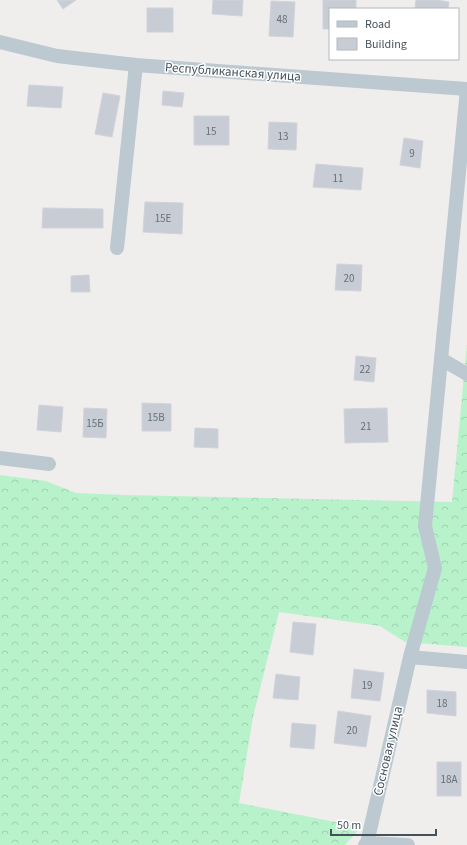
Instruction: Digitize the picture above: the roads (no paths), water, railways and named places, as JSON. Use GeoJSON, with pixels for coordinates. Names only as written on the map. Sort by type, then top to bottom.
{"type":"FeatureCollection","features":[{"type":"Feature","properties":{"kind":"street","name":"Республиканская улица"},"geometry":{"type":"LineString","coordinates":[[0,42],[57,56],[136,65],[467,89]]}},
{"type":"Feature","properties":{"kind":"street"},"geometry":{"type":"LineString","coordinates":[[117,248],[136,65]]}},
{"type":"Feature","properties":{"kind":"street","name":"Сосновая улица"},"geometry":{"type":"LineString","coordinates":[[366,844],[410,657],[435,568],[425,526],[467,89]]}},
{"type":"Feature","properties":{"kind":"street"},"geometry":{"type":"LineString","coordinates":[[441,359],[467,374]]}},
{"type":"Feature","properties":{"kind":"street"},"geometry":{"type":"LineString","coordinates":[[0,458],[49,464]]}},
{"type":"Feature","properties":{"kind":"street"},"geometry":{"type":"LineString","coordinates":[[410,657],[467,662]]}},
{"type":"Feature","properties":{"kind":"street"},"geometry":{"type":"LineString","coordinates":[[366,844],[408,845]]}}]}
